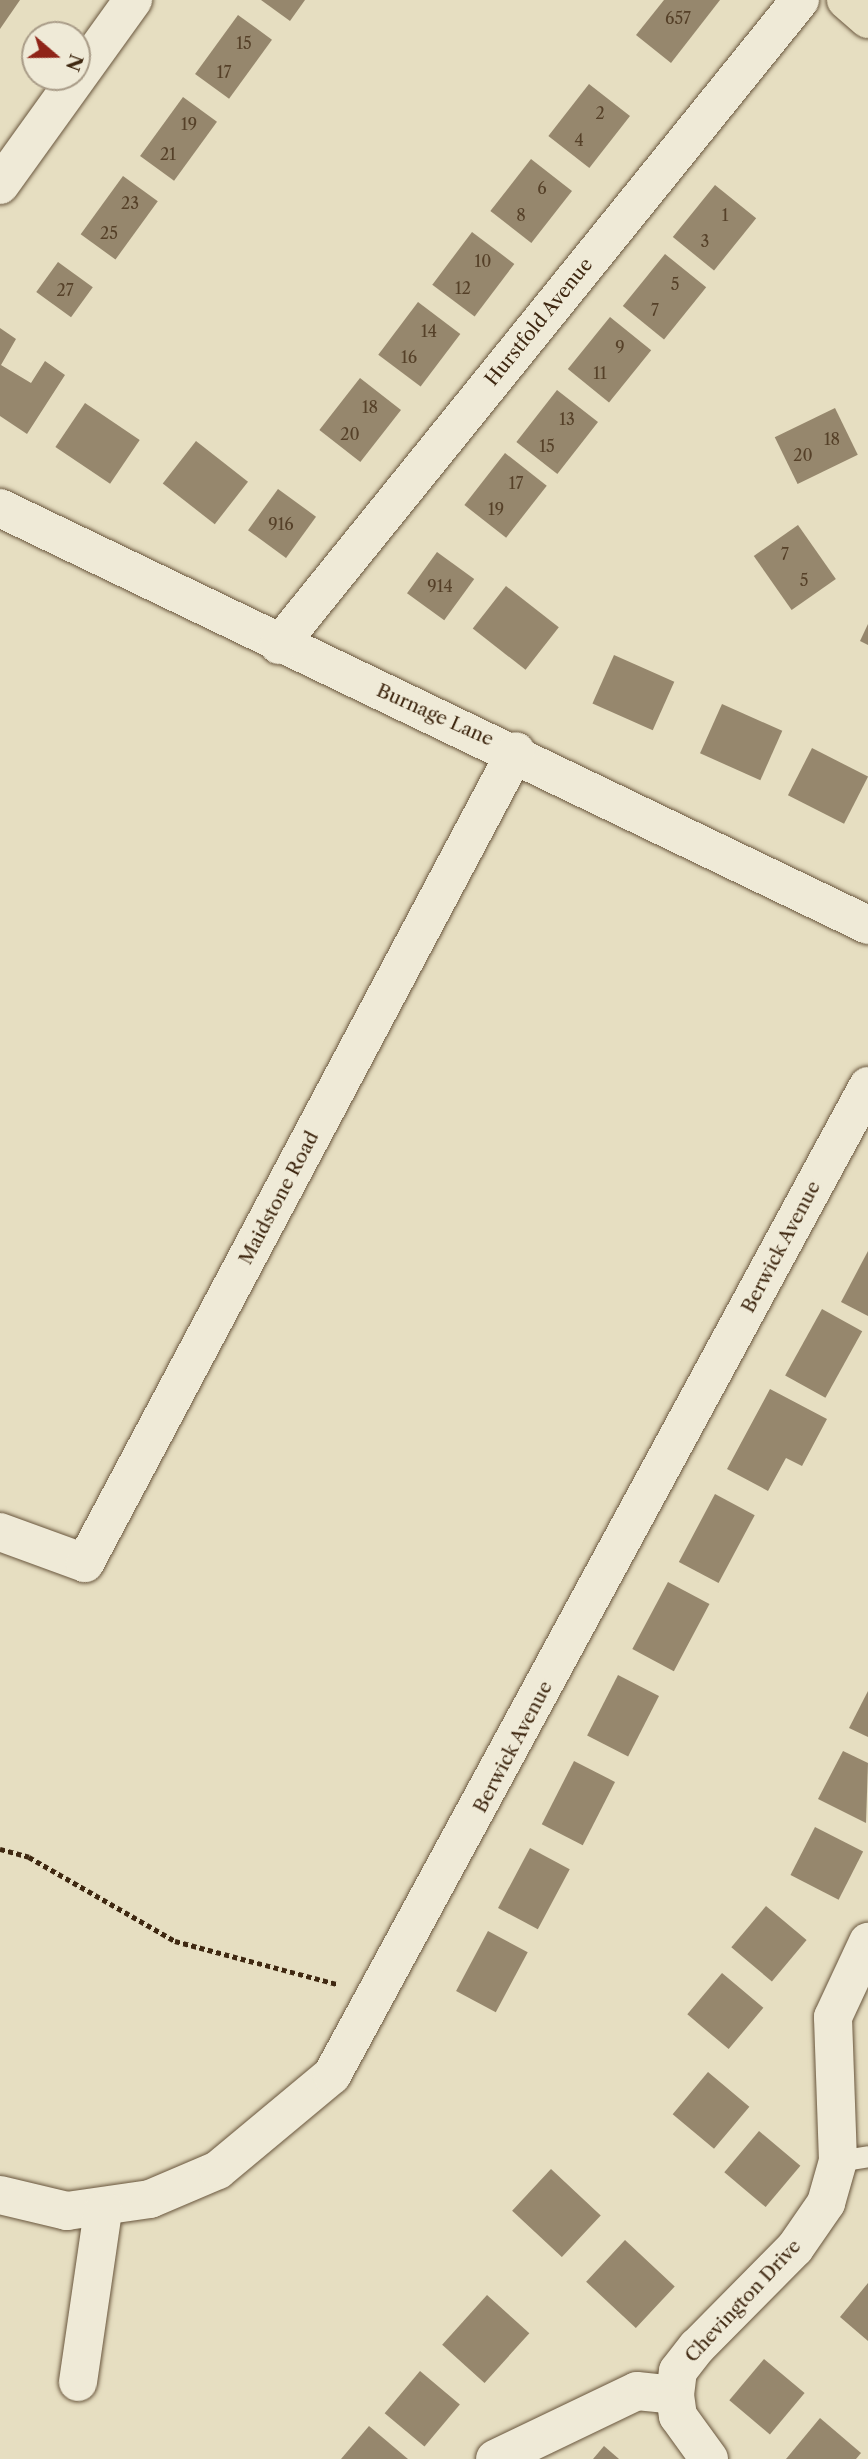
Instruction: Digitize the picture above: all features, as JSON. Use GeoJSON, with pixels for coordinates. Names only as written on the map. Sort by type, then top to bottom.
{"type":"FeatureCollection","features":[{"type":"Feature","properties":{"kind":"highway"},"geometry":{"type":"LineString","coordinates":[[846,0],[868,19]]}},
{"type":"Feature","properties":{"kind":"street"},"geometry":{"type":"LineString","coordinates":[[0,185],[133,0]]}},
{"type":"Feature","properties":{"kind":"street","name":"Hurstfold Avenue"},"geometry":{"type":"LineString","coordinates":[[279,645],[800,0]]}},
{"type":"Feature","properties":{"kind":"street","name":"Burnage Lane"},"geometry":{"type":"LineString","coordinates":[[0,508],[279,645],[516,751],[866,918]]}},
{"type":"Feature","properties":{"kind":"street","name":"Maidstone Road"},"geometry":{"type":"LineString","coordinates":[[0,1532],[85,1563],[516,751]]}},
{"type":"Feature","properties":{"kind":"street","name":"Berwick Avenue"},"geometry":{"type":"LineString","coordinates":[[0,2195],[67,2211],[103,2210],[150,2199],[218,2170],[332,2075],[379,1995],[868,1086]]}},
{"type":"Feature","properties":{"kind":"street","name":"Chevington Drive"},"geometry":{"type":"LineString","coordinates":[[675,2395],[678,2371],[697,2347],[795,2248],[853,2159],[833,2017],[868,1942]]}},
{"type":"Feature","properties":{"kind":"street"},"geometry":{"type":"LineString","coordinates":[[78,2382],[103,2210]]}},
{"type":"Feature","properties":{"kind":"street"},"geometry":{"type":"LineString","coordinates":[[495,2459],[637,2391],[675,2395],[687,2434],[709,2459]]}},
{"type":"Feature","properties":{"kind":"path"},"geometry":{"type":"LineString","coordinates":[[0,1849],[29,1857],[175,1941],[379,1995]]}},
{"type":"Feature","properties":{"kind":"building"},"geometry":{"type":"Polygon","coordinates":[[[0,0],[20,0],[0,29],[0,0]]]}},
{"type":"Feature","properties":{"kind":"building"},"geometry":{"type":"Polygon","coordinates":[[[261,0],[305,0],[290,21],[261,0]]]}},
{"type":"Feature","properties":{"kind":"building"},"geometry":{"type":"Polygon","coordinates":[[[664,0],[720,0],[671,63],[636,35],[664,0]]]}},
{"type":"Feature","properties":{"kind":"building"},"geometry":{"type":"Polygon","coordinates":[[[238,15],[272,40],[229,99],[195,74],[238,15]]]}},
{"type":"Feature","properties":{"kind":"building"},"geometry":{"type":"Polygon","coordinates":[[[589,84],[630,116],[589,168],[548,136],[589,84]]]}},
{"type":"Feature","properties":{"kind":"building"},"geometry":{"type":"Polygon","coordinates":[[[183,97],[217,122],[174,181],[140,156],[183,97]]]}},
{"type":"Feature","properties":{"kind":"building"},"geometry":{"type":"Polygon","coordinates":[[[531,159],[572,191],[531,243],[490,211],[531,159]]]}},
{"type":"Feature","properties":{"kind":"building"},"geometry":{"type":"Polygon","coordinates":[[[123,176],[158,201],[115,260],[81,234],[123,176]]]}},
{"type":"Feature","properties":{"kind":"building"},"geometry":{"type":"Polygon","coordinates":[[[715,185],[756,218],[714,270],[673,237],[715,185]]]}},
{"type":"Feature","properties":{"kind":"building"},"geometry":{"type":"Polygon","coordinates":[[[472,232],[514,264],[475,317],[432,285],[472,232]]]}},
{"type":"Feature","properties":{"kind":"building"},"geometry":{"type":"Polygon","coordinates":[[[665,254],[706,287],[664,339],[623,306],[665,254]]]}},
{"type":"Feature","properties":{"kind":"building"},"geometry":{"type":"Polygon","coordinates":[[[58,262],[93,287],[71,317],[36,292],[58,262]]]}},
{"type":"Feature","properties":{"kind":"building"},"geometry":{"type":"Polygon","coordinates":[[[418,302],[460,334],[421,387],[378,355],[418,302]]]}},
{"type":"Feature","properties":{"kind":"building"},"geometry":{"type":"Polygon","coordinates":[[[610,317],[651,350],[609,402],[568,369],[610,317]]]}},
{"type":"Feature","properties":{"kind":"building"},"geometry":{"type":"Polygon","coordinates":[[[0,328],[16,339],[1,365],[31,383],[45,361],[65,375],[27,434],[0,416],[0,328]]]}},
{"type":"Feature","properties":{"kind":"building"},"geometry":{"type":"Polygon","coordinates":[[[360,378],[401,410],[360,462],[319,430],[360,378]]]}},
{"type":"Feature","properties":{"kind":"building"},"geometry":{"type":"Polygon","coordinates":[[[557,390],[598,422],[557,474],[516,442],[557,390]]]}},
{"type":"Feature","properties":{"kind":"building"},"geometry":{"type":"Polygon","coordinates":[[[85,403],[140,440],[110,484],[55,447],[85,403]]]}},
{"type":"Feature","properties":{"kind":"building"},"geometry":{"type":"Polygon","coordinates":[[[835,408],[858,455],[798,484],[775,437],[835,408]]]}},
{"type":"Feature","properties":{"kind":"building"},"geometry":{"type":"Polygon","coordinates":[[[196,441],[248,482],[215,524],[163,484],[196,441]]]}},
{"type":"Feature","properties":{"kind":"building"},"geometry":{"type":"Polygon","coordinates":[[[505,453],[547,486],[506,538],[464,505],[505,453]]]}},
{"type":"Feature","properties":{"kind":"building"},"geometry":{"type":"Polygon","coordinates":[[[278,489],[316,517],[286,558],[248,530],[278,489]]]}},
{"type":"Feature","properties":{"kind":"building"},"geometry":{"type":"Polygon","coordinates":[[[798,525],[836,579],[792,610],[754,556],[798,525]]]}},
{"type":"Feature","properties":{"kind":"building"},"geometry":{"type":"Polygon","coordinates":[[[437,552],[474,579],[444,620],[407,593],[437,552]]]}},
{"type":"Feature","properties":{"kind":"building"},"geometry":{"type":"Polygon","coordinates":[[[506,586],[559,627],[526,670],[473,629],[506,586]]]}},
{"type":"Feature","properties":{"kind":"building"},"geometry":{"type":"Polygon","coordinates":[[[868,624],[868,645],[860,641],[868,624]]]}},
{"type":"Feature","properties":{"kind":"building"},"geometry":{"type":"Polygon","coordinates":[[[614,655],[674,682],[653,730],[592,703],[614,655]]]}},
{"type":"Feature","properties":{"kind":"building"},"geometry":{"type":"Polygon","coordinates":[[[722,704],[782,731],[760,780],[700,753],[722,704]]]}},
{"type":"Feature","properties":{"kind":"building"},"geometry":{"type":"Polygon","coordinates":[[[812,748],[868,777],[844,824],[788,795],[812,748]]]}},
{"type":"Feature","properties":{"kind":"building"},"geometry":{"type":"Polygon","coordinates":[[[868,1251],[868,1316],[841,1302],[868,1251]]]}},
{"type":"Feature","properties":{"kind":"building"},"geometry":{"type":"Polygon","coordinates":[[[822,1309],[862,1331],[825,1398],[785,1375],[822,1309]]]}},
{"type":"Feature","properties":{"kind":"building"},"geometry":{"type":"Polygon","coordinates":[[[770,1389],[827,1419],[802,1466],[786,1458],[768,1491],[727,1469],[770,1389]]]}},
{"type":"Feature","properties":{"kind":"building"},"geometry":{"type":"Polygon","coordinates":[[[715,1494],[755,1515],[719,1583],[679,1562],[715,1494]]]}},
{"type":"Feature","properties":{"kind":"building"},"geometry":{"type":"Polygon","coordinates":[[[668,1582],[709,1604],[674,1671],[632,1649],[668,1582]]]}},
{"type":"Feature","properties":{"kind":"building"},"geometry":{"type":"Polygon","coordinates":[[[618,1675],[659,1696],[628,1756],[587,1736],[618,1675]]]}},
{"type":"Feature","properties":{"kind":"building"},"geometry":{"type":"Polygon","coordinates":[[[868,1691],[868,1737],[849,1728],[868,1691]]]}},
{"type":"Feature","properties":{"kind":"building"},"geometry":{"type":"Polygon","coordinates":[[[843,1751],[868,1763],[866,1823],[818,1799],[843,1751]]]}},
{"type":"Feature","properties":{"kind":"building"},"geometry":{"type":"Polygon","coordinates":[[[574,1761],[615,1782],[583,1845],[542,1824],[574,1761]]]}},
{"type":"Feature","properties":{"kind":"building"},"geometry":{"type":"Polygon","coordinates":[[[815,1827],[863,1852],[839,1900],[790,1875],[815,1827]]]}},
{"type":"Feature","properties":{"kind":"building"},"geometry":{"type":"Polygon","coordinates":[[[530,1848],[570,1869],[538,1929],[498,1908],[530,1848]]]}},
{"type":"Feature","properties":{"kind":"building"},"geometry":{"type":"Polygon","coordinates":[[[766,1906],[807,1940],[772,1981],[731,1947],[766,1906]]]}},
{"type":"Feature","properties":{"kind":"building"},"geometry":{"type":"Polygon","coordinates":[[[488,1931],[528,1952],[496,2012],[456,1991],[488,1931]]]}},
{"type":"Feature","properties":{"kind":"building"},"geometry":{"type":"Polygon","coordinates":[[[722,1973],[763,2008],[729,2049],[687,2014],[722,1973]]]}},
{"type":"Feature","properties":{"kind":"building"},"geometry":{"type":"Polygon","coordinates":[[[708,2072],[749,2107],[714,2149],[673,2114],[708,2072]]]}},
{"type":"Feature","properties":{"kind":"building"},"geometry":{"type":"Polygon","coordinates":[[[759,2131],[800,2166],[766,2207],[724,2172],[759,2131]]]}},
{"type":"Feature","properties":{"kind":"building"},"geometry":{"type":"Polygon","coordinates":[[[551,2169],[601,2215],[562,2257],[512,2211],[551,2169]]]}},
{"type":"Feature","properties":{"kind":"building"},"geometry":{"type":"Polygon","coordinates":[[[625,2240],[675,2286],[636,2328],[586,2282],[625,2240]]]}},
{"type":"Feature","properties":{"kind":"building"},"geometry":{"type":"Polygon","coordinates":[[[868,2283],[868,2341],[840,2317],[868,2283]]]}},
{"type":"Feature","properties":{"kind":"building"},"geometry":{"type":"Polygon","coordinates":[[[487,2295],[529,2333],[485,2383],[442,2345],[487,2295]]]}},
{"type":"Feature","properties":{"kind":"building"},"geometry":{"type":"Polygon","coordinates":[[[764,2359],[805,2393],[770,2434],[729,2400],[764,2359]]]}},
{"type":"Feature","properties":{"kind":"building"},"geometry":{"type":"Polygon","coordinates":[[[420,2371],[460,2404],[424,2447],[385,2413],[420,2371]]]}},
{"type":"Feature","properties":{"kind":"building"},"geometry":{"type":"Polygon","coordinates":[[[820,2418],[861,2453],[856,2459],[786,2459],[820,2418]]]}},
{"type":"Feature","properties":{"kind":"building"},"geometry":{"type":"Polygon","coordinates":[[[369,2426],[408,2459],[341,2459],[369,2426]]]}},
{"type":"Feature","properties":{"kind":"building"},"geometry":{"type":"Polygon","coordinates":[[[604,2446],[619,2459],[593,2459],[604,2446]]]}}]}
